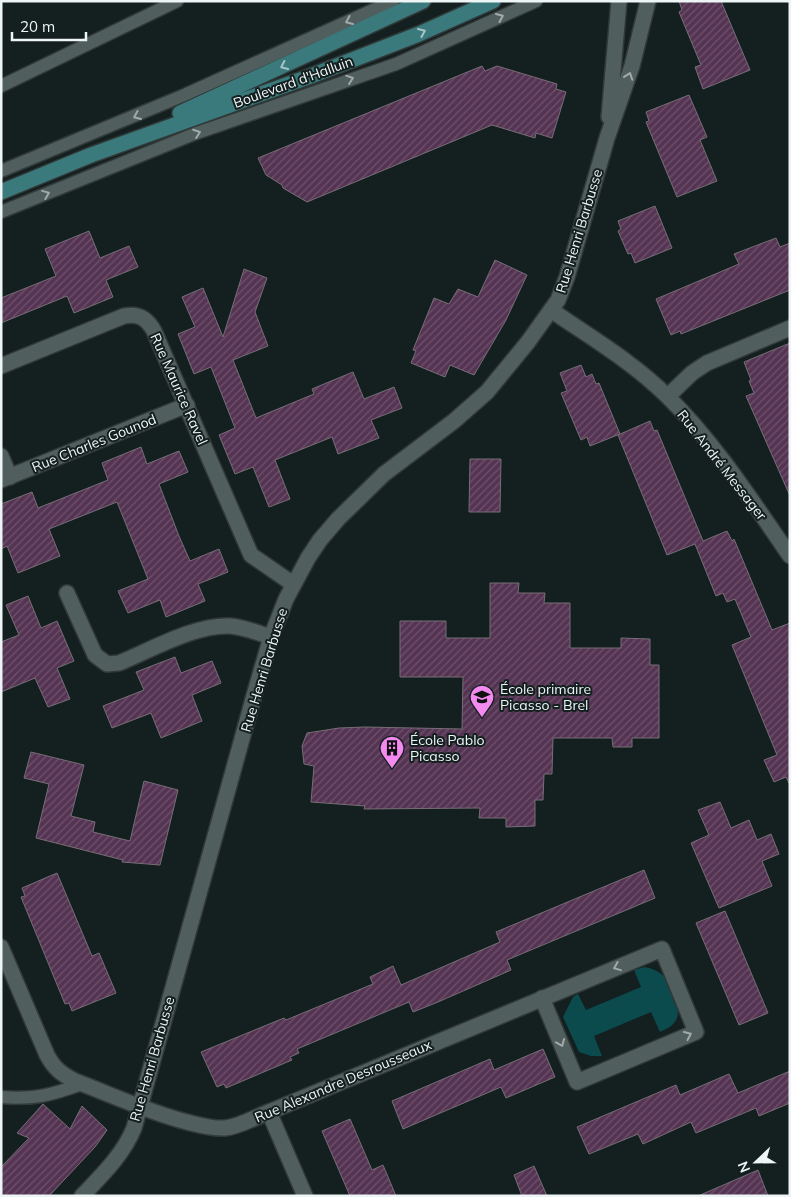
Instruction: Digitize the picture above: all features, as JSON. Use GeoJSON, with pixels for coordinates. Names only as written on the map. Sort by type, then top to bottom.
{"type":"FeatureCollection","features":[{"type":"Feature","properties":{"kind":"main road","name":"Boulevard d'Halluin"},"geometry":{"type":"LineString","coordinates":[[1,192],[90,155],[423,1]]}},
{"type":"Feature","properties":{"kind":"main road","name":"Boulevard d'Halluin"},"geometry":{"type":"LineString","coordinates":[[90,155],[319,73],[410,37],[493,1]]}},
{"type":"Feature","properties":{"kind":"street","name":"Rue Henri Barbusse"},"geometry":{"type":"LineString","coordinates":[[607,138],[619,1]]}},
{"type":"Feature","properties":{"kind":"street","name":"Rue Henri Barbusse"},"geometry":{"type":"LineString","coordinates":[[82,1196],[114,1162],[129,1139],[140,1106],[271,637],[293,584],[320,540],[352,504],[384,474],[454,421],[487,392],[518,355],[558,300],[567,277],[607,138],[632,66],[648,1]]}},
{"type":"Feature","properties":{"kind":"street","name":"Rue André Messager"},"geometry":{"type":"LineString","coordinates":[[551,310],[642,373],[668,396],[726,464],[790,556]]}},
{"type":"Feature","properties":{"kind":"street","name":"Rue Maurice Ravel"},"geometry":{"type":"LineString","coordinates":[[1,366],[124,316],[133,314],[149,322],[187,405],[251,555],[293,584]]}},
{"type":"Feature","properties":{"kind":"street"},"geometry":{"type":"LineString","coordinates":[[668,396],[692,373],[706,363],[790,328]]}},
{"type":"Feature","properties":{"kind":"street","name":"Rue Charles Gounod"},"geometry":{"type":"LineString","coordinates":[[6,478],[187,405]]}},
{"type":"Feature","properties":{"kind":"street"},"geometry":{"type":"LineString","coordinates":[[1,456],[6,478]]}},
{"type":"Feature","properties":{"kind":"street"},"geometry":{"type":"LineString","coordinates":[[67,593],[95,655],[106,664],[119,663],[192,632],[219,626],[232,626],[271,637]]}},
{"type":"Feature","properties":{"kind":"street","name":"Rue Alexandre Desrousseaux"},"geometry":{"type":"LineString","coordinates":[[1,947],[50,1061],[63,1075],[160,1115],[226,1128],[269,1112],[542,998],[662,949],[696,1032],[577,1082],[542,998]]}},
{"type":"Feature","properties":{"kind":"street"},"geometry":{"type":"LineString","coordinates":[[269,1112],[305,1196]]}},
{"type":"Feature","properties":{"kind":"lane"},"geometry":{"type":"LineString","coordinates":[[1,86],[177,1]]}},
{"type":"Feature","properties":{"kind":"lane"},"geometry":{"type":"LineString","coordinates":[[1,171],[182,96],[393,1]]}},
{"type":"Feature","properties":{"kind":"lane"},"geometry":{"type":"LineString","coordinates":[[1,212],[194,134],[396,64],[536,1]]}},
{"type":"Feature","properties":{"kind":"lane"},"geometry":{"type":"LineString","coordinates":[[1,1097],[23,1099],[51,1094],[82,1084]]}},
{"type":"Feature","properties":{"kind":"shaded area"},"geometry":{"type":"Polygon","coordinates":[[[645,967],[660,973],[668,982],[677,1002],[678,1015],[675,1022],[660,1032],[651,1012],[594,1036],[602,1056],[591,1056],[579,1052],[563,1017],[573,997],[578,994],[586,1010],[641,987],[634,970],[645,967]]]}},
{"type":"Feature","properties":{"kind":"building"},"geometry":{"type":"Polygon","coordinates":[[[679,1],[721,1],[750,70],[703,89],[695,67],[701,65],[679,12],[682,10],[679,1]]]}},
{"type":"Feature","properties":{"kind":"building"},"geometry":{"type":"Polygon","coordinates":[[[482,66],[485,71],[497,66],[557,84],[556,89],[566,92],[552,138],[536,133],[535,138],[492,125],[307,202],[283,188],[282,185],[266,175],[258,158],[482,66]]]}},
{"type":"Feature","properties":{"kind":"building"},"geometry":{"type":"Polygon","coordinates":[[[689,95],[707,137],[700,140],[717,181],[677,197],[646,122],[649,121],[646,112],[689,95]]]}},
{"type":"Feature","properties":{"kind":"building"},"geometry":{"type":"Polygon","coordinates":[[[655,206],[672,248],[635,263],[631,253],[628,254],[618,231],[621,229],[618,221],[655,206]]]}},
{"type":"Feature","properties":{"kind":"building"},"geometry":{"type":"Polygon","coordinates":[[[89,231],[100,258],[129,246],[138,267],[106,280],[113,297],[74,313],[67,296],[1,323],[1,298],[56,276],[45,249],[89,231]]]}},
{"type":"Feature","properties":{"kind":"building"},"geometry":{"type":"Polygon","coordinates":[[[776,238],[780,247],[790,243],[790,290],[681,334],[680,331],[671,335],[656,299],[739,264],[734,254],[776,238]]]}},
{"type":"Feature","properties":{"kind":"building"},"geometry":{"type":"Polygon","coordinates":[[[495,260],[527,275],[506,320],[474,375],[450,365],[445,377],[411,363],[416,351],[413,350],[434,298],[449,304],[458,289],[478,297],[495,260]]]}},
{"type":"Feature","properties":{"kind":"building"},"geometry":{"type":"Polygon","coordinates":[[[244,269],[267,278],[255,312],[268,346],[233,360],[256,418],[314,394],[312,389],[353,372],[364,399],[394,387],[402,408],[371,420],[379,438],[338,454],[332,437],[275,460],[290,499],[269,507],[253,467],[235,474],[219,435],[235,428],[211,367],[194,374],[178,334],[195,327],[182,297],[203,288],[223,337],[244,269]]]}},
{"type":"Feature","properties":{"kind":"building"},"geometry":{"type":"Polygon","coordinates":[[[790,343],[790,496],[746,396],[754,393],[744,362],[790,343]]]}},
{"type":"Feature","properties":{"kind":"building"},"geometry":{"type":"Polygon","coordinates":[[[581,365],[586,377],[592,374],[596,384],[599,383],[620,434],[590,446],[587,437],[581,440],[561,393],[567,391],[560,373],[581,365]]]}},
{"type":"Feature","properties":{"kind":"building"},"geometry":{"type":"Polygon","coordinates":[[[650,421],[654,431],[657,430],[703,541],[727,531],[732,541],[734,539],[772,630],[790,623],[790,785],[786,777],[774,782],[764,760],[777,755],[732,645],[751,637],[735,599],[727,602],[723,593],[716,596],[695,544],[667,555],[618,435],[650,421]]]}},
{"type":"Feature","properties":{"kind":"building"},"geometry":{"type":"Polygon","coordinates":[[[141,447],[147,464],[179,451],[188,472],[159,484],[190,561],[219,549],[228,572],[198,584],[205,601],[166,617],[160,600],[128,613],[118,591],[148,579],[117,502],[49,529],[60,556],[18,573],[7,546],[1,549],[1,504],[32,492],[38,508],[108,480],[102,463],[141,447]]]}},
{"type":"Feature","properties":{"kind":"building"},"geometry":{"type":"Polygon","coordinates":[[[470,459],[501,459],[500,512],[469,512],[470,459]]]}},
{"type":"Feature","properties":{"kind":"building"},"geometry":{"type":"Polygon","coordinates":[[[490,583],[519,583],[518,593],[545,593],[544,603],[570,603],[570,648],[621,648],[621,638],[650,639],[650,665],[659,665],[659,738],[632,738],[632,747],[613,747],[612,738],[553,738],[552,774],[544,774],[543,800],[535,800],[535,826],[506,827],[506,818],[479,818],[480,808],[364,809],[365,806],[311,802],[314,766],[304,764],[302,746],[307,733],[339,728],[365,727],[462,729],[463,677],[400,677],[400,621],[446,621],[446,638],[490,638],[490,583]]]}},
{"type":"Feature","properties":{"kind":"building"},"geometry":{"type":"Polygon","coordinates":[[[28,596],[41,628],[57,621],[74,661],[57,668],[70,699],[48,707],[35,678],[1,692],[1,642],[19,635],[6,605],[28,596]]]}},
{"type":"Feature","properties":{"kind":"building"},"geometry":{"type":"Polygon","coordinates":[[[175,657],[181,673],[212,661],[221,683],[192,695],[202,721],[161,738],[151,713],[112,728],[103,706],[144,690],[136,672],[175,657]]]}},
{"type":"Feature","properties":{"kind":"building"},"geometry":{"type":"Polygon","coordinates":[[[31,752],[84,765],[71,816],[95,822],[93,832],[130,841],[144,781],[178,790],[160,865],[122,862],[123,860],[36,838],[49,784],[24,778],[31,752]]]}},
{"type":"Feature","properties":{"kind":"building"},"geometry":{"type":"Polygon","coordinates":[[[720,802],[731,828],[749,820],[757,840],[771,834],[779,854],[762,861],[772,886],[719,908],[691,843],[709,835],[698,810],[720,802]]]}},
{"type":"Feature","properties":{"kind":"building"},"geometry":{"type":"Polygon","coordinates":[[[644,870],[655,898],[507,960],[511,970],[438,1002],[413,1012],[409,1002],[297,1049],[299,1053],[290,1057],[292,1060],[226,1088],[224,1084],[217,1087],[201,1052],[373,984],[370,977],[393,966],[401,985],[500,942],[496,932],[644,870]]]}},
{"type":"Feature","properties":{"kind":"building"},"geometry":{"type":"Polygon","coordinates":[[[57,873],[92,956],[99,953],[116,993],[72,1011],[69,1003],[65,1004],[21,897],[25,896],[22,888],[57,873]]]}},
{"type":"Feature","properties":{"kind":"building"},"geometry":{"type":"Polygon","coordinates":[[[725,911],[768,1013],[739,1025],[696,923],[725,911]]]}},
{"type":"Feature","properties":{"kind":"building"},"geometry":{"type":"Polygon","coordinates":[[[543,1049],[555,1077],[506,1098],[501,1087],[403,1129],[392,1101],[490,1059],[494,1070],[543,1049]]]}},
{"type":"Feature","properties":{"kind":"building"},"geometry":{"type":"Polygon","coordinates":[[[790,1071],[790,1103],[759,1116],[756,1108],[696,1133],[691,1122],[643,1144],[638,1134],[589,1154],[577,1127],[676,1085],[680,1095],[729,1074],[738,1093],[790,1071]]]}},
{"type":"Feature","properties":{"kind":"building"},"geometry":{"type":"Polygon","coordinates":[[[43,1104],[70,1129],[82,1106],[107,1130],[95,1147],[49,1196],[1,1196],[1,1167],[29,1138],[17,1133],[43,1104]]]}},
{"type":"Feature","properties":{"kind":"building"},"geometry":{"type":"Polygon","coordinates":[[[350,1119],[372,1170],[383,1165],[396,1196],[350,1196],[322,1131],[350,1119]]]}},
{"type":"Feature","properties":{"kind":"building"},"geometry":{"type":"Polygon","coordinates":[[[534,1166],[547,1196],[522,1196],[514,1175],[534,1166]]]}},
{"type":"Feature","properties":{"kind":"building"},"geometry":{"type":"Polygon","coordinates":[[[758,1170],[768,1196],[698,1196],[758,1170]]]}},
{"type":"Feature","properties":{"kind":"place","name":"École primaire Picasso - Brel"},"geometry":{"type":"Point","coordinates":[482,718]}},
{"type":"Feature","properties":{"kind":"place","name":"École Pablo Picasso"},"geometry":{"type":"Point","coordinates":[392,769]}}]}
